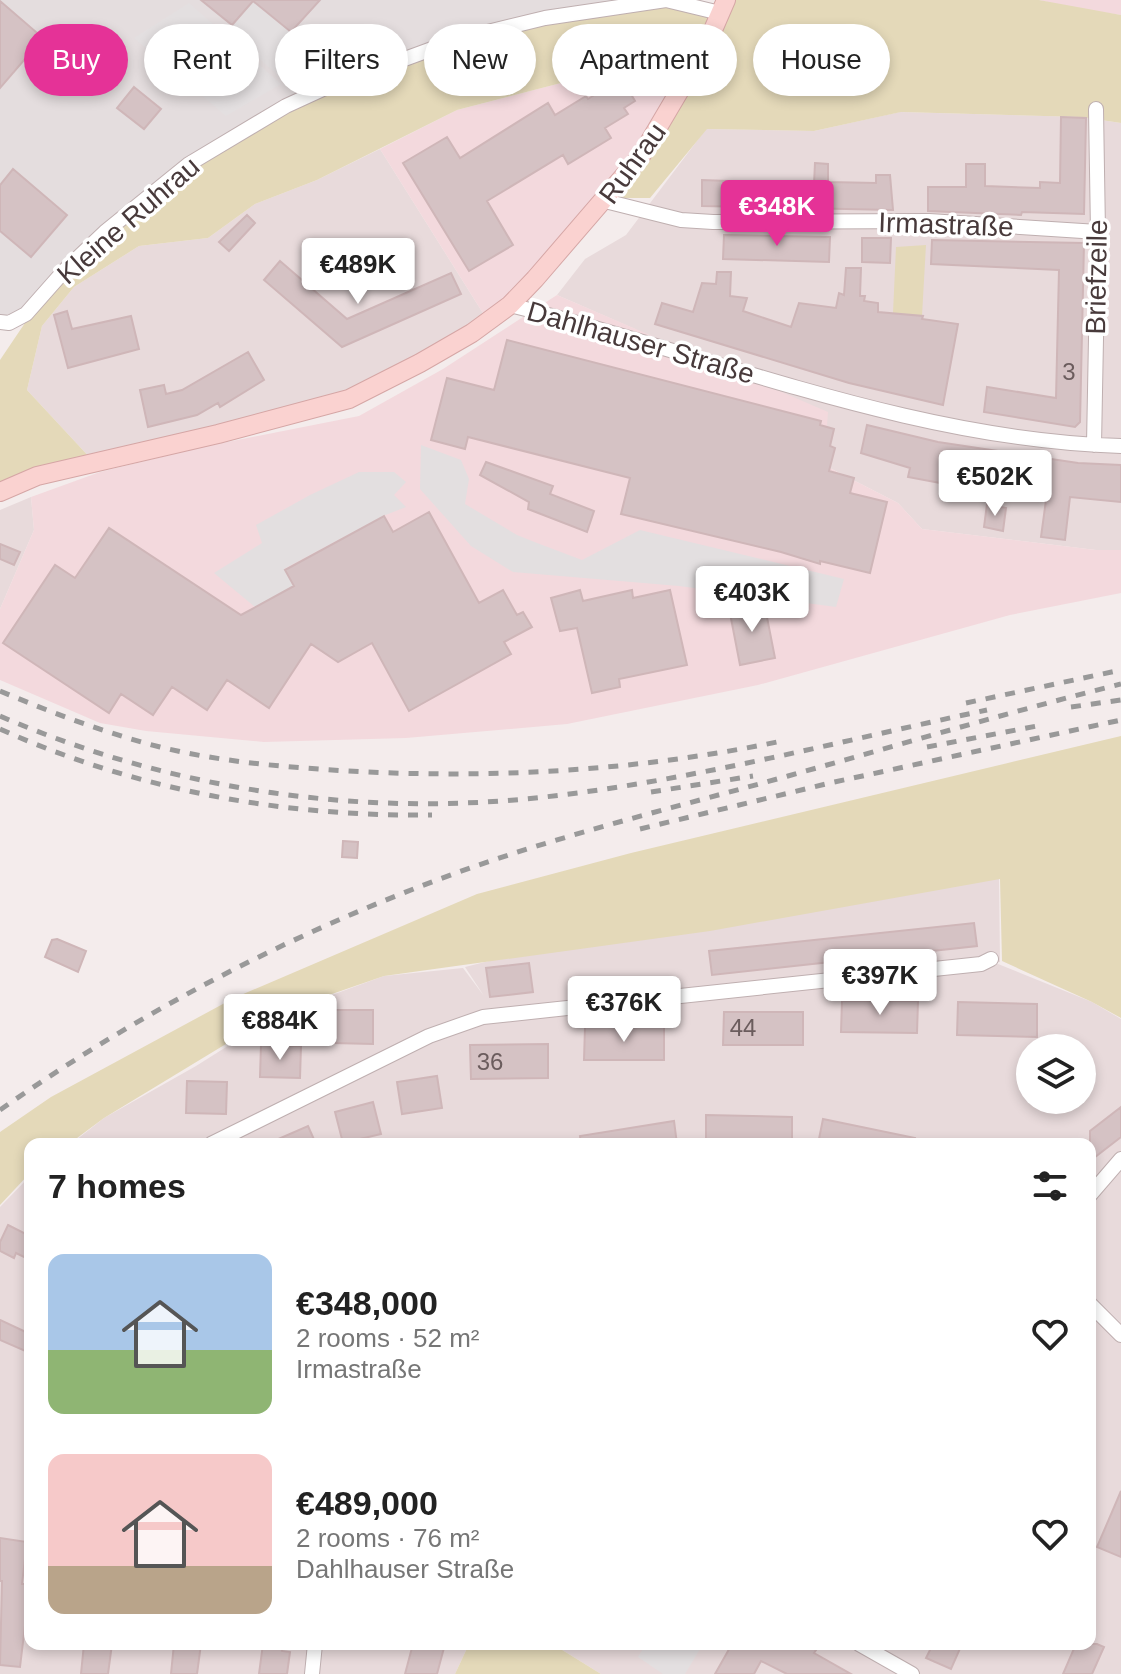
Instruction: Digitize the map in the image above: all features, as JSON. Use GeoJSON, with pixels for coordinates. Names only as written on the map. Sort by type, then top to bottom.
{"type":"FeatureCollection","features":[{"type":"Feature","properties":{"kind":"street","name":"Kleine Ruhrau"},"geometry":{"type":"LineString","coordinates":[[0,322],[9,323],[26,314],[64,271],[105,232],[189,164],[286,106],[323,89],[459,39],[545,18],[666,0],[723,6]]}},
{"type":"Feature","properties":{"kind":"street","name":"Ruhrau"},"geometry":{"type":"LineString","coordinates":[[510,305],[605,201],[641,156],[706,46],[723,6]]}},
{"type":"Feature","properties":{"kind":"street","name":"Briefzeile"},"geometry":{"type":"LineString","coordinates":[[1094,445],[1098,232],[1096,109]]}},
{"type":"Feature","properties":{"kind":"street","name":"Irmastraße"},"geometry":{"type":"LineString","coordinates":[[605,201],[681,220],[929,221],[1098,232]]}},
{"type":"Feature","properties":{"kind":"street","name":"Dahlhauser Straße"},"geometry":{"type":"LineString","coordinates":[[0,492],[37,476],[218,434],[349,399],[446,348],[510,305],[906,416],[1036,439],[1121,446]]}},
{"type":"Feature","properties":{"kind":"street"},"geometry":{"type":"LineString","coordinates":[[223,1138],[429,1036],[483,1017],[981,964],[991,959]]}},
{"type":"Feature","properties":{"kind":"street"},"geometry":{"type":"LineString","coordinates":[[1096,1188],[1121,1159]]}},
{"type":"Feature","properties":{"kind":"street"},"geometry":{"type":"LineString","coordinates":[[1096,1310],[1120,1332]]}},
{"type":"Feature","properties":{"kind":"street"},"geometry":{"type":"LineString","coordinates":[[312,1674],[314,1650]]}},
{"type":"Feature","properties":{"kind":"street"},"geometry":{"type":"LineString","coordinates":[[870,1650],[912,1674]]}},
{"type":"Feature","properties":{"kind":"shaded area"},"geometry":{"type":"Polygon","coordinates":[[[0,0],[654,0],[516,24],[424,24],[424,76],[408,85],[408,24],[275,24],[275,96],[390,96],[25,312],[0,320],[0,0]]]}},
{"type":"Feature","properties":{"kind":"shaded area"},"geometry":{"type":"Polygon","coordinates":[[[730,0],[1039,0],[1121,15],[1121,123],[1081,117],[901,112],[814,131],[707,129],[650,198],[610,198],[672,96],[737,96],[737,24],[715,24],[730,0]]]}},
{"type":"Feature","properties":{"kind":"shaded area"},"geometry":{"type":"Polygon","coordinates":[[[1039,0],[1121,0],[1121,15],[1073,8],[1039,0]]]}},
{"type":"Feature","properties":{"kind":"shaded area"},"geometry":{"type":"Polygon","coordinates":[[[253,1],[281,24],[275,24],[275,73],[259,58],[259,24],[235,24],[253,1]]]}},
{"type":"Feature","properties":{"kind":"shaded area"},"geometry":{"type":"Polygon","coordinates":[[[189,3],[213,24],[156,24],[189,3]]]}},
{"type":"Feature","properties":{"kind":"shaded area"},"geometry":{"type":"Polygon","coordinates":[[[667,3],[717,14],[712,24],[552,24],[552,85],[536,90],[536,26],[667,3]]]}},
{"type":"Feature","properties":{"kind":"shaded area"},"geometry":{"type":"Polygon","coordinates":[[[144,32],[144,46],[134,38],[144,32]]]}},
{"type":"Feature","properties":{"kind":"shaded area"},"geometry":{"type":"Polygon","coordinates":[[[424,54],[424,96],[511,96],[457,110],[317,180],[255,204],[208,238],[139,246],[74,287],[42,326],[27,390],[93,461],[0,482],[0,360],[29,317],[67,273],[150,195],[287,107],[315,96],[408,96],[408,60],[424,54]]]}},
{"type":"Feature","properties":{"kind":"shaded area"},"geometry":{"type":"Polygon","coordinates":[[[259,65],[275,79],[275,87],[226,116],[202,96],[259,96],[259,65]]]}},
{"type":"Feature","properties":{"kind":"shaded area"},"geometry":{"type":"Polygon","coordinates":[[[552,85],[552,96],[675,96],[638,156],[486,318],[380,149],[457,110],[511,96],[536,96],[536,90],[552,85]]]}},
{"type":"Feature","properties":{"kind":"shaded area"},"geometry":{"type":"Polygon","coordinates":[[[900,112],[1081,117],[1121,123],[1121,550],[1096,550],[922,529],[898,503],[824,465],[635,329],[557,295],[585,259],[626,235],[706,129],[814,131],[900,112]]]}},
{"type":"Feature","properties":{"kind":"shaded area"},"geometry":{"type":"Polygon","coordinates":[[[380,149],[486,318],[359,391],[93,461],[27,390],[42,326],[74,287],[139,246],[208,238],[255,204],[317,180],[380,149]]]}},
{"type":"Feature","properties":{"kind":"shaded area"},"geometry":{"type":"Polygon","coordinates":[[[926,245],[922,316],[893,313],[896,247],[926,245]]]}},
{"type":"Feature","properties":{"kind":"shaded area"},"geometry":{"type":"Polygon","coordinates":[[[557,295],[828,412],[824,465],[898,503],[922,529],[1096,550],[1121,550],[1121,593],[1010,615],[758,685],[567,724],[406,738],[264,742],[146,731],[100,723],[0,680],[0,609],[34,530],[31,497],[100,472],[202,447],[359,416],[443,369],[557,295]]]}},
{"type":"Feature","properties":{"kind":"shaded area"},"geometry":{"type":"Polygon","coordinates":[[[421,445],[461,460],[469,479],[465,504],[517,535],[537,543],[582,560],[640,530],[844,579],[836,607],[679,586],[513,572],[471,546],[420,489],[421,445]]]}},
{"type":"Feature","properties":{"kind":"shaded area"},"geometry":{"type":"Polygon","coordinates":[[[359,472],[394,472],[406,482],[394,495],[406,507],[284,569],[293,586],[255,607],[214,573],[262,543],[256,525],[359,472]]]}},
{"type":"Feature","properties":{"kind":"shaded area"},"geometry":{"type":"Polygon","coordinates":[[[31,497],[34,530],[0,609],[0,510],[31,497]]]}},
{"type":"Feature","properties":{"kind":"shaded area"},"geometry":{"type":"Polygon","coordinates":[[[1121,736],[1121,1018],[1002,961],[1000,879],[710,931],[384,976],[277,1013],[104,1118],[77,1138],[24,1138],[24,1179],[0,1205],[0,1132],[51,1097],[234,998],[477,894],[631,853],[1121,736]]]}},
{"type":"Feature","properties":{"kind":"shaded area"},"geometry":{"type":"Polygon","coordinates":[[[999,878],[1000,962],[862,973],[495,1012],[221,1138],[79,1138],[104,1118],[277,1015],[384,976],[463,968],[484,996],[465,967],[493,960],[712,929],[999,878]]]}},
{"type":"Feature","properties":{"kind":"shaded area"},"geometry":{"type":"Polygon","coordinates":[[[998,964],[1092,1002],[1121,1019],[1121,1157],[1096,1186],[1096,1138],[224,1138],[452,1027],[862,976],[998,964]]]}},
{"type":"Feature","properties":{"kind":"shaded area"},"geometry":{"type":"Polygon","coordinates":[[[1121,1161],[1121,1332],[1096,1308],[1096,1191],[1121,1161]]]}},
{"type":"Feature","properties":{"kind":"shaded area"},"geometry":{"type":"Polygon","coordinates":[[[24,1182],[24,1650],[314,1650],[312,1674],[0,1674],[0,1207],[24,1182]]]}},
{"type":"Feature","properties":{"kind":"shaded area"},"geometry":{"type":"Polygon","coordinates":[[[1096,1312],[1121,1337],[1121,1674],[601,1674],[562,1650],[1096,1650],[1096,1312]]]}},
{"type":"Feature","properties":{"kind":"shaded area"},"geometry":{"type":"Polygon","coordinates":[[[316,1650],[466,1650],[455,1674],[314,1674],[316,1650]]]}},
{"type":"Feature","properties":{"kind":"shaded area"},"geometry":{"type":"Polygon","coordinates":[[[466,1650],[562,1650],[601,1674],[455,1674],[466,1650]]]}},
{"type":"Feature","properties":{"kind":"shaded area"},"geometry":{"type":"Polygon","coordinates":[[[642,1650],[699,1650],[685,1674],[663,1674],[638,1657],[642,1650]]]}},
{"type":"Feature","properties":{"kind":"building"},"geometry":{"type":"Polygon","coordinates":[[[201,0],[320,0],[298,24],[281,24],[253,1],[231,24],[201,0]]]}},
{"type":"Feature","properties":{"kind":"building"},"geometry":{"type":"Polygon","coordinates":[[[0,1],[27,24],[24,24],[24,60],[0,88],[0,1]]]}},
{"type":"Feature","properties":{"kind":"building"},"geometry":{"type":"Polygon","coordinates":[[[134,87],[161,109],[144,129],[117,108],[134,87]]]}},
{"type":"Feature","properties":{"kind":"building"},"geometry":{"type":"Polygon","coordinates":[[[586,96],[588,99],[593,96],[632,96],[635,101],[624,108],[628,114],[605,128],[611,138],[568,164],[563,155],[487,201],[513,245],[469,271],[403,163],[447,137],[460,158],[548,103],[555,115],[586,96]]]}},
{"type":"Feature","properties":{"kind":"building"},"geometry":{"type":"Polygon","coordinates":[[[1061,117],[1086,118],[1084,214],[928,211],[928,187],[966,187],[966,164],[985,164],[985,186],[1040,188],[1040,182],[1060,183],[1061,117]]]}},
{"type":"Feature","properties":{"kind":"building"},"geometry":{"type":"Polygon","coordinates":[[[815,163],[828,164],[828,182],[876,183],[876,175],[890,175],[893,210],[702,206],[702,180],[814,184],[815,163]]]}},
{"type":"Feature","properties":{"kind":"building"},"geometry":{"type":"Polygon","coordinates":[[[13,169],[67,215],[31,257],[0,231],[0,185],[13,169]]]}},
{"type":"Feature","properties":{"kind":"building"},"geometry":{"type":"Polygon","coordinates":[[[247,215],[255,223],[229,251],[219,242],[247,215]]]}},
{"type":"Feature","properties":{"kind":"building"},"geometry":{"type":"Polygon","coordinates":[[[724,235],[830,237],[829,262],[723,259],[724,235]]]}},
{"type":"Feature","properties":{"kind":"building"},"geometry":{"type":"Polygon","coordinates":[[[862,238],[891,238],[890,263],[862,262],[862,238]]]}},
{"type":"Feature","properties":{"kind":"building"},"geometry":{"type":"Polygon","coordinates":[[[932,240],[1084,243],[1080,422],[1075,427],[984,412],[987,387],[1056,398],[1059,270],[931,264],[932,240]]]}},
{"type":"Feature","properties":{"kind":"building"},"geometry":{"type":"Polygon","coordinates":[[[280,261],[347,319],[451,273],[461,294],[342,347],[264,280],[280,261]]]}},
{"type":"Feature","properties":{"kind":"building"},"geometry":{"type":"Polygon","coordinates":[[[846,268],[861,268],[860,296],[865,296],[864,301],[878,303],[878,312],[923,316],[922,319],[958,324],[943,405],[849,383],[655,324],[662,303],[693,312],[702,283],[716,284],[717,272],[731,272],[730,296],[747,298],[743,311],[791,327],[799,303],[836,308],[839,293],[844,295],[846,268]]]}},
{"type":"Feature","properties":{"kind":"building"},"geometry":{"type":"Polygon","coordinates":[[[67,311],[72,329],[131,316],[139,349],[68,368],[54,315],[67,311]]]}},
{"type":"Feature","properties":{"kind":"building"},"geometry":{"type":"Polygon","coordinates":[[[507,340],[821,421],[820,425],[834,429],[830,446],[835,448],[829,471],[854,478],[850,493],[887,502],[870,573],[820,561],[820,564],[621,514],[630,478],[468,437],[465,449],[431,440],[447,378],[494,390],[507,340]]]}},
{"type":"Feature","properties":{"kind":"building"},"geometry":{"type":"Polygon","coordinates":[[[248,352],[264,380],[220,407],[218,403],[197,415],[148,427],[140,390],[164,385],[166,394],[182,390],[248,352]]]}},
{"type":"Feature","properties":{"kind":"building"},"geometry":{"type":"Polygon","coordinates":[[[867,425],[938,442],[1078,463],[1121,465],[1121,502],[1070,497],[1065,540],[1041,537],[1046,500],[1003,494],[1004,475],[954,468],[951,485],[908,477],[910,468],[861,453],[867,425]]]}},
{"type":"Feature","properties":{"kind":"building"},"geometry":{"type":"Polygon","coordinates":[[[486,462],[553,486],[550,494],[594,511],[587,532],[528,509],[529,502],[480,475],[486,462]]]}},
{"type":"Feature","properties":{"kind":"building"},"geometry":{"type":"Polygon","coordinates":[[[987,504],[1006,508],[1003,531],[984,527],[987,504]]]}},
{"type":"Feature","properties":{"kind":"building"},"geometry":{"type":"Polygon","coordinates":[[[429,512],[479,603],[503,590],[517,615],[523,612],[532,627],[504,642],[511,654],[409,711],[372,643],[338,662],[311,644],[269,708],[227,680],[207,710],[172,687],[153,715],[121,694],[109,713],[3,643],[55,565],[75,578],[109,528],[241,615],[294,586],[285,570],[384,516],[393,532],[429,512]]]}},
{"type":"Feature","properties":{"kind":"building"},"geometry":{"type":"Polygon","coordinates":[[[0,544],[20,552],[14,565],[0,559],[0,544]]]}},
{"type":"Feature","properties":{"kind":"building"},"geometry":{"type":"Polygon","coordinates":[[[580,590],[583,601],[632,590],[633,598],[670,590],[687,665],[619,679],[620,687],[592,693],[577,628],[560,631],[551,598],[580,590]]]}},
{"type":"Feature","properties":{"kind":"building"},"geometry":{"type":"Polygon","coordinates":[[[751,604],[765,607],[775,658],[740,665],[729,608],[751,604]]]}},
{"type":"Feature","properties":{"kind":"building"},"geometry":{"type":"Polygon","coordinates":[[[343,841],[358,842],[357,858],[342,857],[343,841]]]}},
{"type":"Feature","properties":{"kind":"building"},"geometry":{"type":"Polygon","coordinates":[[[974,923],[977,946],[712,975],[709,951],[974,923]]]}},
{"type":"Feature","properties":{"kind":"building"},"geometry":{"type":"Polygon","coordinates":[[[57,939],[86,951],[78,972],[45,957],[52,940],[57,939]]]}},
{"type":"Feature","properties":{"kind":"building"},"geometry":{"type":"Polygon","coordinates":[[[529,963],[533,992],[490,997],[486,968],[529,963]]]}},
{"type":"Feature","properties":{"kind":"building"},"geometry":{"type":"Polygon","coordinates":[[[842,1001],[918,1001],[917,1033],[841,1032],[842,1001]]]}},
{"type":"Feature","properties":{"kind":"building"},"geometry":{"type":"Polygon","coordinates":[[[958,1002],[1037,1004],[1037,1034],[957,1035],[958,1002]]]}},
{"type":"Feature","properties":{"kind":"building"},"geometry":{"type":"Polygon","coordinates":[[[333,1010],[373,1010],[373,1044],[333,1043],[333,1010]]]}},
{"type":"Feature","properties":{"kind":"building"},"geometry":{"type":"Polygon","coordinates":[[[724,1012],[803,1012],[803,1045],[723,1045],[724,1012]]]}},
{"type":"Feature","properties":{"kind":"building"},"geometry":{"type":"Polygon","coordinates":[[[585,1027],[664,1027],[664,1060],[584,1060],[585,1027]]]}},
{"type":"Feature","properties":{"kind":"building"},"geometry":{"type":"Polygon","coordinates":[[[548,1044],[548,1078],[471,1079],[470,1045],[548,1044]]]}},
{"type":"Feature","properties":{"kind":"building"},"geometry":{"type":"Polygon","coordinates":[[[261,1045],[301,1046],[300,1078],[260,1077],[261,1045]]]}},
{"type":"Feature","properties":{"kind":"building"},"geometry":{"type":"Polygon","coordinates":[[[437,1076],[442,1108],[402,1114],[397,1082],[437,1076]]]}},
{"type":"Feature","properties":{"kind":"building"},"geometry":{"type":"Polygon","coordinates":[[[187,1081],[227,1082],[226,1114],[186,1113],[187,1081]]]}},
{"type":"Feature","properties":{"kind":"building"},"geometry":{"type":"Polygon","coordinates":[[[373,1102],[381,1134],[342,1138],[335,1112],[373,1102]]]}},
{"type":"Feature","properties":{"kind":"building"},"geometry":{"type":"Polygon","coordinates":[[[1121,1107],[1121,1137],[1096,1156],[1096,1138],[1090,1138],[1090,1131],[1121,1107]]]}},
{"type":"Feature","properties":{"kind":"building"},"geometry":{"type":"Polygon","coordinates":[[[706,1115],[792,1117],[792,1138],[706,1138],[706,1115]]]}},
{"type":"Feature","properties":{"kind":"building"},"geometry":{"type":"Polygon","coordinates":[[[823,1119],[915,1138],[819,1138],[823,1119]]]}},
{"type":"Feature","properties":{"kind":"building"},"geometry":{"type":"Polygon","coordinates":[[[674,1121],[676,1138],[580,1138],[674,1121]]]}},
{"type":"Feature","properties":{"kind":"building"},"geometry":{"type":"Polygon","coordinates":[[[308,1126],[313,1138],[281,1138],[308,1126]]]}},
{"type":"Feature","properties":{"kind":"building"},"geometry":{"type":"Polygon","coordinates":[[[8,1225],[24,1233],[24,1257],[16,1253],[14,1258],[0,1251],[0,1242],[8,1225]]]}},
{"type":"Feature","properties":{"kind":"building"},"geometry":{"type":"Polygon","coordinates":[[[0,1320],[24,1331],[24,1350],[0,1340],[0,1320]]]}},
{"type":"Feature","properties":{"kind":"building"},"geometry":{"type":"Polygon","coordinates":[[[1121,1491],[1121,1557],[1097,1547],[1121,1491]]]}},
{"type":"Feature","properties":{"kind":"building"},"geometry":{"type":"Polygon","coordinates":[[[0,1538],[24,1542],[24,1634],[20,1667],[0,1665],[0,1538]]]}},
{"type":"Feature","properties":{"kind":"building"},"geometry":{"type":"Polygon","coordinates":[[[1096,1644],[1104,1647],[1092,1674],[1063,1674],[1073,1650],[1096,1650],[1096,1644]]]}},
{"type":"Feature","properties":{"kind":"building"},"geometry":{"type":"Polygon","coordinates":[[[83,1650],[111,1650],[108,1674],[81,1674],[83,1650]]]}},
{"type":"Feature","properties":{"kind":"building"},"geometry":{"type":"Polygon","coordinates":[[[173,1650],[200,1650],[197,1674],[171,1674],[173,1650]]]}},
{"type":"Feature","properties":{"kind":"building"},"geometry":{"type":"Polygon","coordinates":[[[262,1650],[290,1652],[287,1674],[259,1674],[262,1650]]]}},
{"type":"Feature","properties":{"kind":"building"},"geometry":{"type":"Polygon","coordinates":[[[411,1650],[443,1650],[437,1674],[405,1674],[411,1650]]]}},
{"type":"Feature","properties":{"kind":"building"},"geometry":{"type":"Polygon","coordinates":[[[729,1650],[816,1650],[814,1653],[851,1674],[787,1674],[761,1661],[754,1674],[715,1674],[729,1650]]]}},
{"type":"Feature","properties":{"kind":"building"},"geometry":{"type":"Polygon","coordinates":[[[930,1650],[959,1650],[951,1669],[926,1658],[930,1650]]]}},
{"type":"Feature","properties":{"kind":"railway"},"geometry":{"type":"LineString","coordinates":[[966,703],[1121,670]]}},
{"type":"Feature","properties":{"kind":"railway"},"geometry":{"type":"LineString","coordinates":[[0,1110],[108,1040],[220,976],[336,921],[456,873],[621,822],[1121,684]]}},
{"type":"Feature","properties":{"kind":"railway"},"geometry":{"type":"LineString","coordinates":[[0,691],[79,722],[160,747],[229,760],[347,771],[456,774],[565,770],[674,759],[782,741]]}},
{"type":"Feature","properties":{"kind":"railway"},"geometry":{"type":"LineString","coordinates":[[1071,707],[1121,700]]}},
{"type":"Feature","properties":{"kind":"railway"},"geometry":{"type":"LineString","coordinates":[[0,716],[62,741],[191,778],[324,799],[458,803],[583,792],[699,773],[987,710]]}},
{"type":"Feature","properties":{"kind":"railway"},"geometry":{"type":"LineString","coordinates":[[640,829],[830,783],[1121,720]]}},
{"type":"Feature","properties":{"kind":"railway"},"geometry":{"type":"LineString","coordinates":[[927,747],[1037,726]]}},
{"type":"Feature","properties":{"kind":"railway"},"geometry":{"type":"LineString","coordinates":[[0,729],[104,768],[211,796],[321,811],[432,815]]}},
{"type":"Feature","properties":{"kind":"railway"},"geometry":{"type":"LineString","coordinates":[[651,792],[753,776]]}}]}
